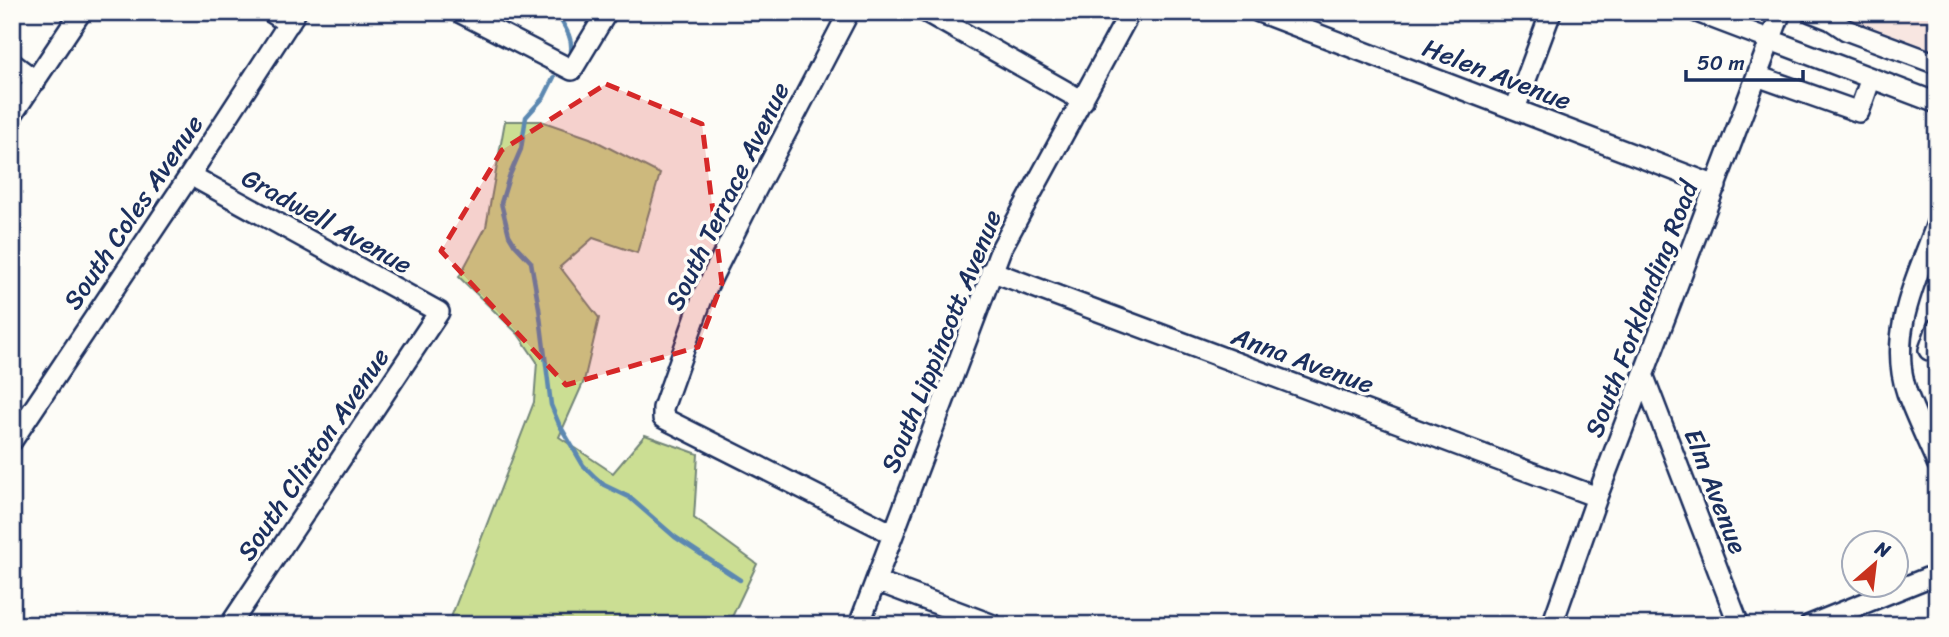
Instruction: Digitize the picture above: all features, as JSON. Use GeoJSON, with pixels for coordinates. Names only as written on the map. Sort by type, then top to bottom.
{"type":"FeatureCollection","features":[{"type":"Feature","properties":{"kind":"street"},"geometry":{"type":"LineString","coordinates":[[12,115],[81,12]]}},
{"type":"Feature","properties":{"kind":"street"},"geometry":{"type":"LineString","coordinates":[[271,12],[293,18]]}},
{"type":"Feature","properties":{"kind":"street"},"geometry":{"type":"LineString","coordinates":[[459,12],[572,70],[607,12]]}},
{"type":"Feature","properties":{"kind":"street","name":"South Terrace Avenue"},"geometry":{"type":"LineString","coordinates":[[849,12],[704,293],[663,408],[663,418],[892,534]]}},
{"type":"Feature","properties":{"kind":"street"},"geometry":{"type":"LineString","coordinates":[[926,12],[1083,101]]}},
{"type":"Feature","properties":{"kind":"street","name":"South Lippincott Avenue"},"geometry":{"type":"LineString","coordinates":[[859,625],[991,271],[1130,12]]}},
{"type":"Feature","properties":{"kind":"street","name":"Helen Avenue"},"geometry":{"type":"LineString","coordinates":[[1259,12],[1716,186]]}},
{"type":"Feature","properties":{"kind":"street"},"geometry":{"type":"LineString","coordinates":[[1515,109],[1551,12]]}},
{"type":"Feature","properties":{"kind":"street"},"geometry":{"type":"LineString","coordinates":[[1696,12],[1937,103]]}},
{"type":"Feature","properties":{"kind":"street","name":"South Forklanding Road"},"geometry":{"type":"LineString","coordinates":[[1552,625],[1597,497],[1781,12]]}},
{"type":"Feature","properties":{"kind":"street"},"geometry":{"type":"LineString","coordinates":[[1811,12],[1846,30],[1937,64]]}},
{"type":"Feature","properties":{"kind":"street","name":"South Coles Avenue"},"geometry":{"type":"LineString","coordinates":[[12,441],[293,18]]}},
{"type":"Feature","properties":{"kind":"street"},"geometry":{"type":"LineString","coordinates":[[12,63],[36,81]]}},
{"type":"Feature","properties":{"kind":"street"},"geometry":{"type":"LineString","coordinates":[[1757,76],[1859,113],[1871,78]]}},
{"type":"Feature","properties":{"kind":"street","name":"Gradwell Avenue"},"geometry":{"type":"LineString","coordinates":[[190,175],[439,312]]}},
{"type":"Feature","properties":{"kind":"street"},"geometry":{"type":"LineString","coordinates":[[1937,223],[1902,320],[1899,343],[1907,392],[1937,463]]}},
{"type":"Feature","properties":{"kind":"street","name":"Anna Avenue"},"geometry":{"type":"LineString","coordinates":[[991,271],[1597,497]]}},
{"type":"Feature","properties":{"kind":"street","name":"South Clinton Avenue"},"geometry":{"type":"LineString","coordinates":[[230,625],[439,312]]}},
{"type":"Feature","properties":{"kind":"street"},"geometry":{"type":"LineString","coordinates":[[1900,357],[1933,348],[1937,328]]}},
{"type":"Feature","properties":{"kind":"street","name":"Elm Avenue"},"geometry":{"type":"LineString","coordinates":[[1644,377],[1739,625]]}},
{"type":"Feature","properties":{"kind":"street"},"geometry":{"type":"LineString","coordinates":[[1810,625],[1937,574]]}},
{"type":"Feature","properties":{"kind":"street"},"geometry":{"type":"LineString","coordinates":[[876,581],[993,625]]}},
{"type":"Feature","properties":{"kind":"highlighted area"},"geometry":{"type":"Polygon","coordinates":[[[606,84],[702,124],[722,283],[698,347],[566,385],[441,251],[502,150],[606,84]]]}},
{"type":"Feature","properties":{"kind":"shaded area"},"geometry":{"type":"Polygon","coordinates":[[[1823,12],[1937,12],[1937,58],[1823,12]]]}},
{"type":"Feature","properties":{"kind":"green space"},"geometry":{"type":"Polygon","coordinates":[[[505,121],[541,121],[590,138],[660,174],[637,253],[593,238],[560,267],[599,318],[584,381],[559,437],[613,473],[645,435],[698,454],[694,518],[757,564],[731,619],[723,625],[461,625],[450,620],[534,402],[537,362],[518,334],[459,277],[486,227],[505,121]]]}},
{"type":"Feature","properties":{"kind":"waterway"},"geometry":{"type":"LineString","coordinates":[[556,12],[569,35],[571,51]]}},
{"type":"Feature","properties":{"kind":"waterway"},"geometry":{"type":"LineString","coordinates":[[554,77],[544,97],[526,117],[521,149],[501,203],[509,235],[531,262],[551,405],[583,465],[595,477],[604,485],[629,497],[675,537],[740,580]]}}]}
